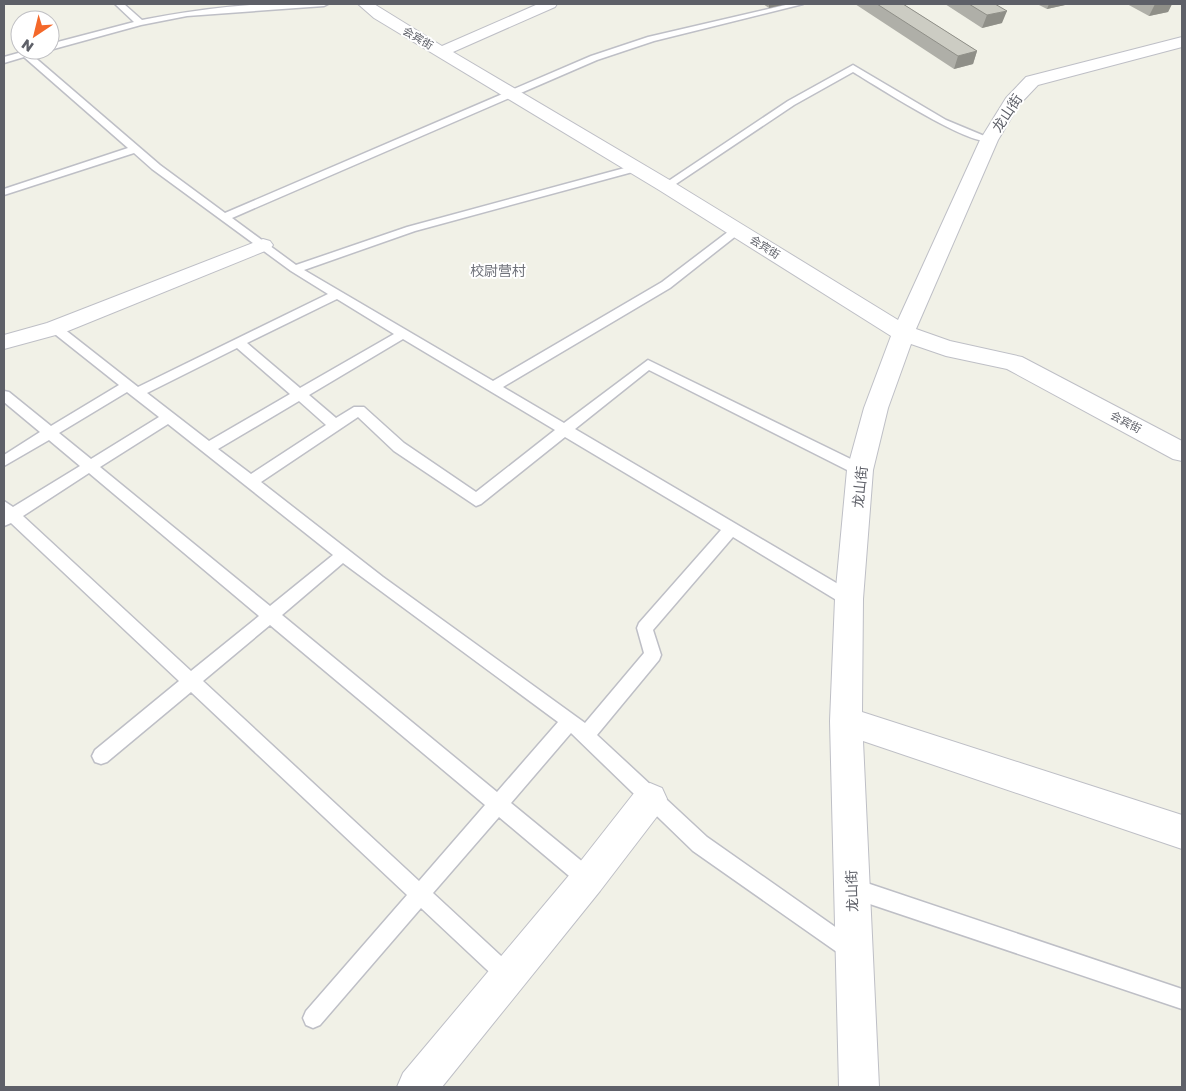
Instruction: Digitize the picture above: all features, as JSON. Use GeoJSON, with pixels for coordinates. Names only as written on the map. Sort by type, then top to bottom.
{"type":"FeatureCollection","features":[{"type":"Feature","properties":{"kind":"street","name":"会宾街"},"geometry":{"type":"LineString","coordinates":[[365,4],[379,15],[666,186],[903,334],[946,348],[1014,364],[1182,452]]}},
{"type":"Feature","properties":{"kind":"street"},"geometry":{"type":"LineString","coordinates":[[442,52],[550,4]]}},
{"type":"Feature","properties":{"kind":"street","name":"龙山街"},"geometry":{"type":"LineString","coordinates":[[859,1087],[846,721],[849,599],[860,470],[876,408],[903,334],[989,140],[1012,102],[1032,81],[1182,42]]}},
{"type":"Feature","properties":{"kind":"street"},"geometry":{"type":"LineString","coordinates":[[4,342],[55,328],[263,245]]}},
{"type":"Feature","properties":{"kind":"street"},"geometry":{"type":"LineString","coordinates":[[846,721],[1182,832]]}},
{"type":"Feature","properties":{"kind":"street"},"geometry":{"type":"LineString","coordinates":[[417,1087],[588,879],[650,799]]}},
{"type":"Feature","properties":{"kind":"lane"},"geometry":{"type":"LineString","coordinates":[[119,4],[140,23]]}},
{"type":"Feature","properties":{"kind":"lane"},"geometry":{"type":"LineString","coordinates":[[60,44],[140,23],[187,14],[324,4]]}},
{"type":"Feature","properties":{"kind":"lane"},"geometry":{"type":"LineString","coordinates":[[224,217],[594,58],[650,39],[800,4]]}},
{"type":"Feature","properties":{"kind":"lane"},"geometry":{"type":"LineString","coordinates":[[33,60],[135,148],[295,269],[849,599]]}},
{"type":"Feature","properties":{"kind":"lane"},"geometry":{"type":"LineString","coordinates":[[666,186],[792,103],[853,68],[943,122],[989,140]]}},
{"type":"Feature","properties":{"kind":"lane"},"geometry":{"type":"LineString","coordinates":[[4,192],[135,148]]}},
{"type":"Feature","properties":{"kind":"lane"},"geometry":{"type":"LineString","coordinates":[[295,269],[411,229],[636,168]]}},
{"type":"Feature","properties":{"kind":"lane"},"geometry":{"type":"LineString","coordinates":[[492,387],[666,285],[737,230]]}},
{"type":"Feature","properties":{"kind":"lane"},"geometry":{"type":"LineString","coordinates":[[4,461],[50,433],[133,389],[239,343],[337,294]]}},
{"type":"Feature","properties":{"kind":"lane"},"geometry":{"type":"LineString","coordinates":[[55,328],[343,555],[570,721],[650,799],[700,844],[854,952]]}},
{"type":"Feature","properties":{"kind":"lane"},"geometry":{"type":"LineString","coordinates":[[208,448],[403,334]]}},
{"type":"Feature","properties":{"kind":"lane"},"geometry":{"type":"LineString","coordinates":[[239,343],[334,424]]}},
{"type":"Feature","properties":{"kind":"lane"},"geometry":{"type":"LineString","coordinates":[[250,482],[334,424],[359,410],[399,447],[476,500],[566,431],[648,364],[860,470]]}},
{"type":"Feature","properties":{"kind":"lane"},"geometry":{"type":"LineString","coordinates":[[4,395],[588,879]]}},
{"type":"Feature","properties":{"kind":"lane"},"geometry":{"type":"LineString","coordinates":[[168,417],[90,466],[7,514],[192,681],[508,976]]}},
{"type":"Feature","properties":{"kind":"lane"},"geometry":{"type":"LineString","coordinates":[[586,736],[653,655],[645,628],[731,528]]}},
{"type":"Feature","properties":{"kind":"lane"},"geometry":{"type":"LineString","coordinates":[[101,756],[343,555]]}},
{"type":"Feature","properties":{"kind":"lane"},"geometry":{"type":"LineString","coordinates":[[314,1018],[570,721]]}},
{"type":"Feature","properties":{"kind":"lane"},"geometry":{"type":"LineString","coordinates":[[851,888],[1182,999]]}},
{"type":"Feature","properties":{"kind":"building"},"geometry":{"type":"Polygon","coordinates":[[[877,4],[903,4],[977,51],[958,56],[877,4]]]}},
{"type":"Feature","properties":{"kind":"building"},"geometry":{"type":"Polygon","coordinates":[[[969,4],[995,4],[1007,11],[987,15],[969,4]]]}},
{"type":"Feature","properties":{"kind":"district","name":"校尉营村"},"geometry":{"type":"Point","coordinates":[498,271]}}]}
